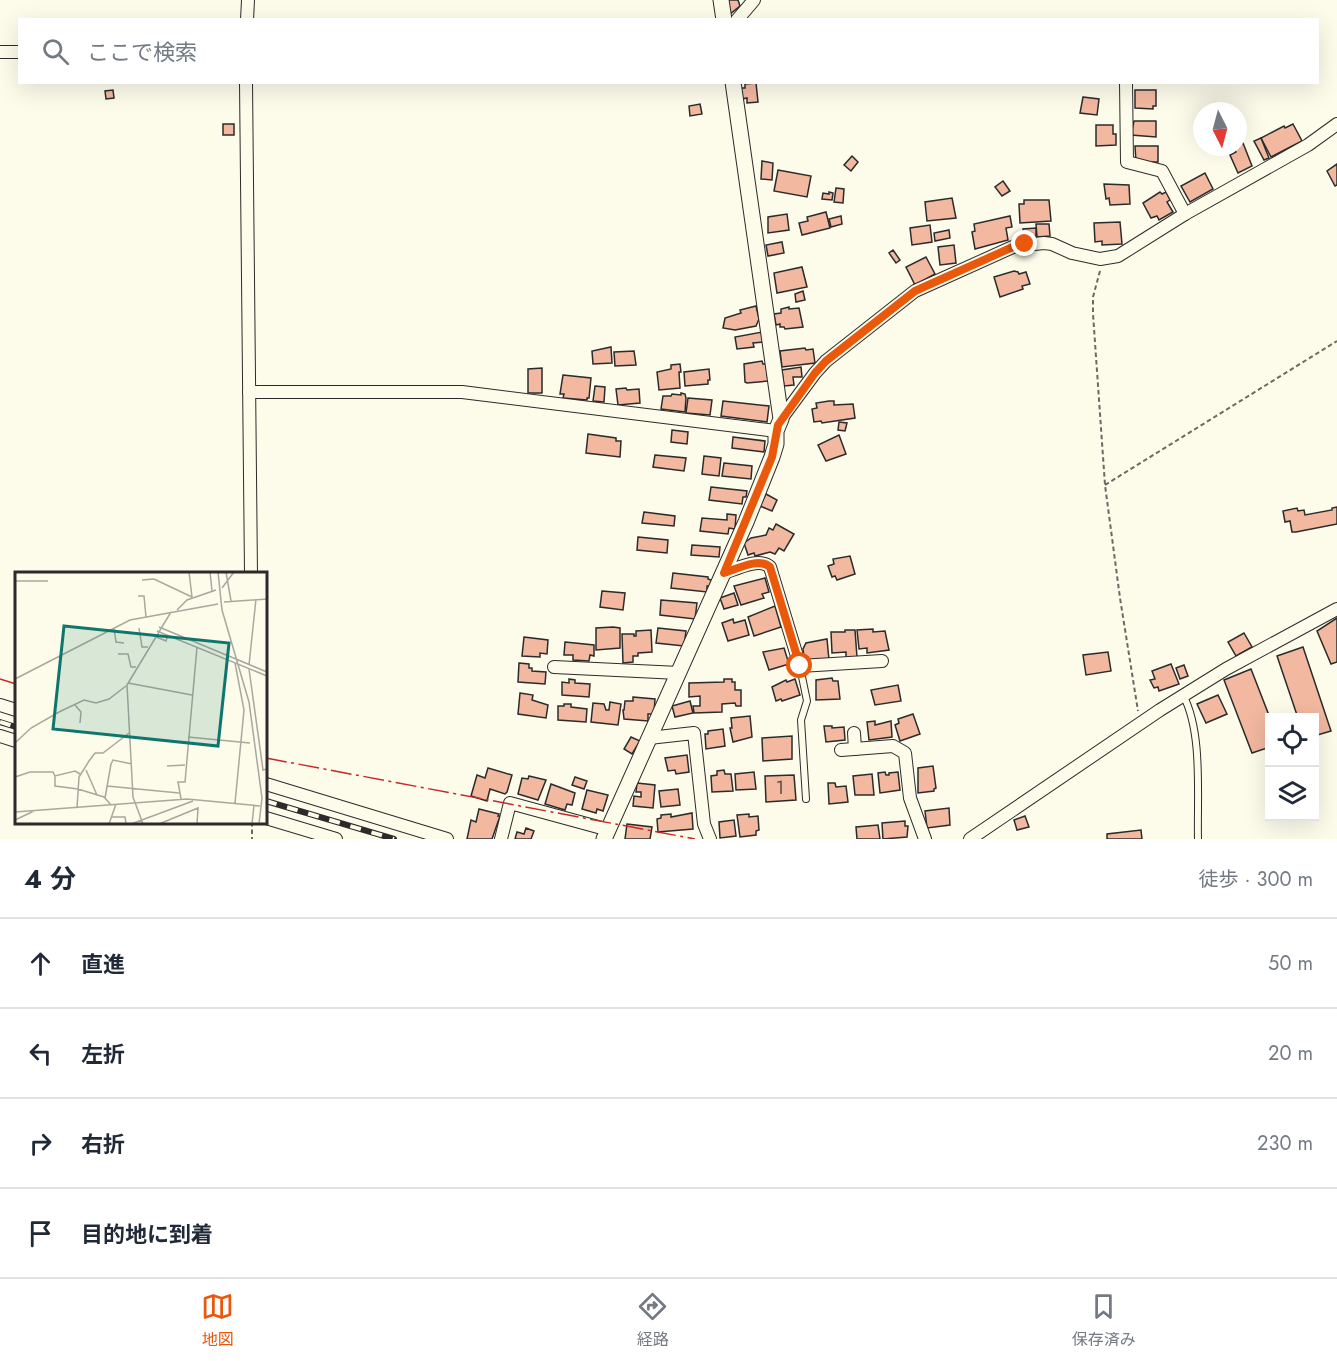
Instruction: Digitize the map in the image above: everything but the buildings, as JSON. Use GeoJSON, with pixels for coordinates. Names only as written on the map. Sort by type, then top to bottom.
{"type":"FeatureCollection","features":[{"type":"Feature","properties":{"kind":"street"},"geometry":{"type":"LineString","coordinates":[[247,18],[248,0]]}},
{"type":"Feature","properties":{"kind":"street"},"geometry":{"type":"LineString","coordinates":[[721,0],[724,18]]}},
{"type":"Feature","properties":{"kind":"street"},"geometry":{"type":"LineString","coordinates":[[739,18],[754,0]]}},
{"type":"Feature","properties":{"kind":"street"},"geometry":{"type":"LineString","coordinates":[[0,52],[18,52]]}},
{"type":"Feature","properties":{"kind":"street"},"geometry":{"type":"LineString","coordinates":[[246,84],[251,572]]}},
{"type":"Feature","properties":{"kind":"street"},"geometry":{"type":"LineString","coordinates":[[501,839],[510,803],[606,834],[724,573],[776,444],[778,425],[733,84]]}},
{"type":"Feature","properties":{"kind":"street"},"geometry":{"type":"LineString","coordinates":[[1126,84],[1126,162],[1162,171],[1185,214]]}},
{"type":"Feature","properties":{"kind":"street"},"geometry":{"type":"LineString","coordinates":[[778,425],[826,361],[915,291],[1015,246],[1025,244],[1052,244],[1072,253],[1100,259],[1118,256],[1185,214],[1308,145],[1337,124]]}},
{"type":"Feature","properties":{"kind":"street"},"geometry":{"type":"LineString","coordinates":[[249,392],[462,392],[778,425]]}},
{"type":"Feature","properties":{"kind":"street"},"geometry":{"type":"LineString","coordinates":[[724,573],[759,562],[770,567],[800,666],[882,661]]}},
{"type":"Feature","properties":{"kind":"street"},"geometry":{"type":"LineString","coordinates":[[970,839],[1183,695],[1337,609]]}},
{"type":"Feature","properties":{"kind":"street"},"geometry":{"type":"LineString","coordinates":[[554,667],[679,673]]}},
{"type":"Feature","properties":{"kind":"street"},"geometry":{"type":"LineString","coordinates":[[0,705],[15,710]]}},
{"type":"Feature","properties":{"kind":"street"},"geometry":{"type":"LineString","coordinates":[[649,738],[694,733],[704,824],[710,839]]}},
{"type":"Feature","properties":{"kind":"street"},"geometry":{"type":"LineString","coordinates":[[854,733],[855,748]]}},
{"type":"Feature","properties":{"kind":"street"},"geometry":{"type":"LineString","coordinates":[[0,736],[15,741]]}},
{"type":"Feature","properties":{"kind":"street"},"geometry":{"type":"LineString","coordinates":[[841,750],[893,746],[905,753],[910,798],[925,839]]}},
{"type":"Feature","properties":{"kind":"street"},"geometry":{"type":"LineString","coordinates":[[267,784],[447,839]]}},
{"type":"Feature","properties":{"kind":"street"},"geometry":{"type":"LineString","coordinates":[[267,818],[336,839]]}},
{"type":"Feature","properties":{"kind":"lane"},"geometry":{"type":"LineString","coordinates":[[800,666],[807,701],[801,720],[806,799]]}},
{"type":"Feature","properties":{"kind":"lane"},"geometry":{"type":"LineString","coordinates":[[1183,695],[1190,707],[1196,735],[1198,839]]}},
{"type":"Feature","properties":{"kind":"path"},"geometry":{"type":"LineString","coordinates":[[1100,259],[1100,275],[1093,297],[1093,314],[1105,485],[1140,723]]}},
{"type":"Feature","properties":{"kind":"path"},"geometry":{"type":"LineString","coordinates":[[1105,485],[1337,341]]}},
{"type":"Feature","properties":{"kind":"railway"},"geometry":{"type":"LineString","coordinates":[[0,722],[15,727]]}},
{"type":"Feature","properties":{"kind":"railway"},"geometry":{"type":"LineString","coordinates":[[267,801],[394,839]]}},
{"type":"Feature","properties":{"kind":"power"},"geometry":{"type":"LineString","coordinates":[[0,679],[15,684]]}},
{"type":"Feature","properties":{"kind":"power"},"geometry":{"type":"LineString","coordinates":[[267,758],[695,839]]}},
{"type":"Feature","properties":{"kind":"route"},"geometry":{"type":"LineString","coordinates":[[800,666],[770,567],[759,562],[724,573],[772,457],[776,444],[776,431],[781,419],[826,361],[904,298],[1015,246],[1025,244]]}}]}
